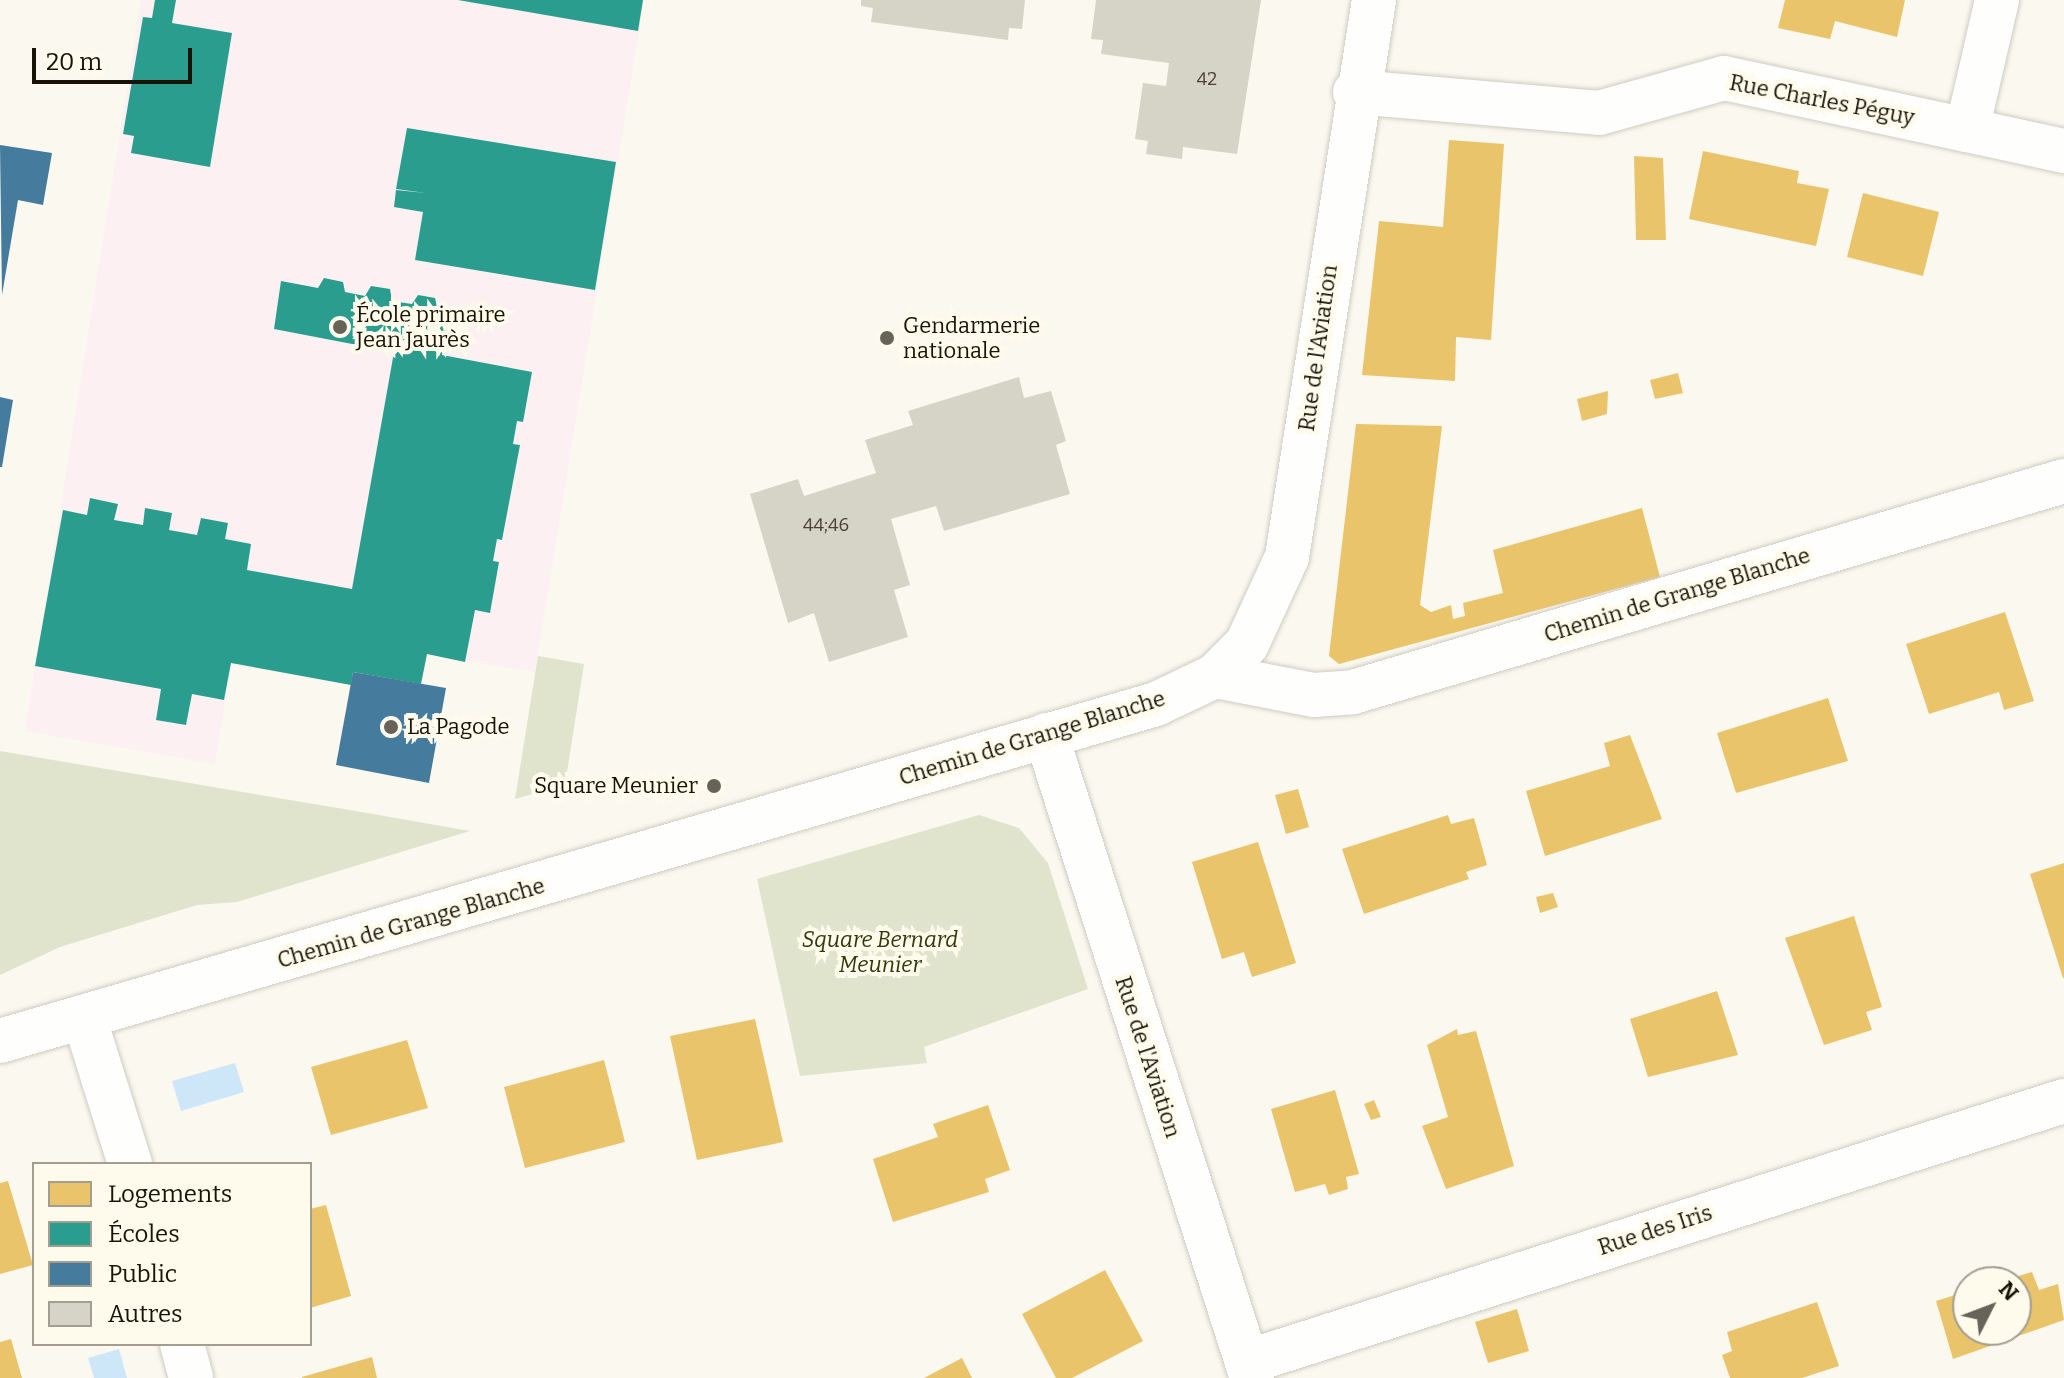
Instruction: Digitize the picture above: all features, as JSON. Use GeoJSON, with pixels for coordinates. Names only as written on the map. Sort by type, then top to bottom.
{"type":"FeatureCollection","features":[{"type":"Feature","properties":{"kind":"street","name":"Rue de l'Aviation"},"geometry":{"type":"LineString","coordinates":[[1215,676],[1247,644],[1287,557],[1355,92],[1374,0]]}},
{"type":"Feature","properties":{"kind":"street"},"geometry":{"type":"LineString","coordinates":[[1967,130],[1997,0]]}},
{"type":"Feature","properties":{"kind":"street","name":"Rue Charles Péguy"},"geometry":{"type":"LineString","coordinates":[[1355,92],[1599,113],[1724,78],[2064,151]]}},
{"type":"Feature","properties":{"kind":"street","name":"Chemin de Grange Blanche"},"geometry":{"type":"LineString","coordinates":[[0,1041],[1156,704],[1215,676],[1314,695],[1353,692],[2064,481]]}},
{"type":"Feature","properties":{"kind":"street","name":"Rue de l'Aviation"},"geometry":{"type":"LineString","coordinates":[[1046,735],[1249,1370]]}},
{"type":"Feature","properties":{"kind":"street"},"geometry":{"type":"LineString","coordinates":[[84,1017],[129,1162]]}},
{"type":"Feature","properties":{"kind":"street","name":"Rue des Iris"},"geometry":{"type":"LineString","coordinates":[[1249,1370],[2064,1101]]}},
{"type":"Feature","properties":{"kind":"street"},"geometry":{"type":"LineString","coordinates":[[183,1346],[191,1378]]}},
{"type":"Feature","properties":{"kind":"shaded area","name":"École primaire Jean Jaurès"},"geometry":{"type":"Polygon","coordinates":[[[141,0],[644,0],[535,672],[427,654],[421,684],[354,672],[231,663],[215,764],[25,731],[141,0]]]}},
{"type":"Feature","properties":{"kind":"green space"},"geometry":{"type":"Polygon","coordinates":[[[538,656],[584,664],[565,785],[515,799],[538,656]]]}},
{"type":"Feature","properties":{"kind":"green space"},"geometry":{"type":"Polygon","coordinates":[[[0,751],[470,831],[237,902],[197,905],[60,947],[0,975],[0,751]]]}},
{"type":"Feature","properties":{"kind":"green space","name":"Square Bernard Meunier"},"geometry":{"type":"Polygon","coordinates":[[[979,815],[1019,828],[1048,863],[1088,989],[924,1047],[927,1063],[800,1076],[757,879],[979,815]]]}},
{"type":"Feature","properties":{"kind":"water"},"geometry":{"type":"Polygon","coordinates":[[[235,1063],[244,1092],[181,1111],[172,1081],[235,1063]]]}},
{"type":"Feature","properties":{"kind":"water"},"geometry":{"type":"Polygon","coordinates":[[[119,1349],[127,1378],[94,1378],[88,1358],[119,1349]]]}},
{"type":"Feature","properties":{"kind":"building: Logements"},"geometry":{"type":"Polygon","coordinates":[[[1785,0],[1905,0],[1897,37],[1835,21],[1830,39],[1778,28],[1785,0]]]}},
{"type":"Feature","properties":{"kind":"building: Logements"},"geometry":{"type":"Polygon","coordinates":[[[1449,140],[1504,144],[1491,340],[1456,337],[1455,381],[1362,375],[1379,221],[1443,227],[1449,140]]]}},
{"type":"Feature","properties":{"kind":"building: Logements"},"geometry":{"type":"Polygon","coordinates":[[[1703,151],[1799,171],[1797,183],[1829,189],[1816,246],[1689,219],[1703,151]]]}},
{"type":"Feature","properties":{"kind":"building: Logements"},"geometry":{"type":"Polygon","coordinates":[[[1634,156],[1663,158],[1666,240],[1636,240],[1634,156]]]}},
{"type":"Feature","properties":{"kind":"building: Logements"},"geometry":{"type":"Polygon","coordinates":[[[1863,193],[1939,212],[1923,276],[1847,257],[1863,193]]]}},
{"type":"Feature","properties":{"kind":"building: Logements"},"geometry":{"type":"Polygon","coordinates":[[[1678,373],[1683,393],[1655,399],[1650,380],[1678,373]]]}},
{"type":"Feature","properties":{"kind":"building: Logements"},"geometry":{"type":"Polygon","coordinates":[[[1608,391],[1607,414],[1582,421],[1577,399],[1608,391]]]}},
{"type":"Feature","properties":{"kind":"building: Logements"},"geometry":{"type":"Polygon","coordinates":[[[1356,424],[1442,426],[1420,605],[1431,612],[1451,605],[1453,619],[1465,616],[1463,603],[1503,593],[1493,550],[1642,508],[1660,577],[1339,664],[1329,656],[1356,424]]]}},
{"type":"Feature","properties":{"kind":"building: Logements"},"geometry":{"type":"Polygon","coordinates":[[[2005,612],[2034,701],[2004,710],[1999,692],[1929,714],[1906,644],[2005,612]]]}},
{"type":"Feature","properties":{"kind":"building: Logements"},"geometry":{"type":"Polygon","coordinates":[[[1828,698],[1848,761],[1736,793],[1717,733],[1828,698]]]}},
{"type":"Feature","properties":{"kind":"building: Logements"},"geometry":{"type":"Polygon","coordinates":[[[1630,735],[1662,819],[1545,856],[1526,791],[1610,766],[1604,743],[1630,735]]]}},
{"type":"Feature","properties":{"kind":"building: Logements"},"geometry":{"type":"Polygon","coordinates":[[[1298,789],[1309,827],[1286,834],[1275,795],[1298,789]]]}},
{"type":"Feature","properties":{"kind":"building: Logements"},"geometry":{"type":"Polygon","coordinates":[[[1448,815],[1451,824],[1474,818],[1487,865],[1466,872],[1469,879],[1364,914],[1342,849],[1448,815]]]}},
{"type":"Feature","properties":{"kind":"building: Logements"},"geometry":{"type":"Polygon","coordinates":[[[1258,842],[1296,963],[1252,977],[1244,952],[1222,959],[1192,862],[1258,842]]]}},
{"type":"Feature","properties":{"kind":"building: Logements"},"geometry":{"type":"Polygon","coordinates":[[[2064,863],[2064,978],[2063,978],[2030,874],[2064,863]]]}},
{"type":"Feature","properties":{"kind":"building: Logements"},"geometry":{"type":"Polygon","coordinates":[[[1553,893],[1558,907],[1540,913],[1536,897],[1553,893]]]}},
{"type":"Feature","properties":{"kind":"building: Logements"},"geometry":{"type":"Polygon","coordinates":[[[1854,916],[1882,1007],[1866,1012],[1872,1030],[1824,1045],[1785,938],[1854,916]]]}},
{"type":"Feature","properties":{"kind":"building: Logements"},"geometry":{"type":"Polygon","coordinates":[[[1717,991],[1738,1055],[1648,1077],[1630,1019],[1717,991]]]}},
{"type":"Feature","properties":{"kind":"building: Logements"},"geometry":{"type":"Polygon","coordinates":[[[755,1019],[783,1142],[697,1160],[670,1036],[755,1019]]]}},
{"type":"Feature","properties":{"kind":"building: Logements"},"geometry":{"type":"Polygon","coordinates":[[[1457,1029],[1458,1035],[1476,1031],[1514,1166],[1446,1189],[1422,1126],[1448,1117],[1427,1045],[1457,1029]]]}},
{"type":"Feature","properties":{"kind":"building: Logements"},"geometry":{"type":"Polygon","coordinates":[[[407,1040],[428,1108],[331,1135],[311,1067],[407,1040]]]}},
{"type":"Feature","properties":{"kind":"building: Logements"},"geometry":{"type":"Polygon","coordinates":[[[604,1060],[625,1142],[525,1168],[504,1087],[604,1060]]]}},
{"type":"Feature","properties":{"kind":"building: Logements"},"geometry":{"type":"Polygon","coordinates":[[[1335,1090],[1359,1174],[1346,1177],[1348,1189],[1329,1195],[1325,1184],[1295,1192],[1271,1109],[1335,1090]]]}},
{"type":"Feature","properties":{"kind":"building: Logements"},"geometry":{"type":"Polygon","coordinates":[[[1374,1100],[1381,1117],[1371,1120],[1364,1104],[1374,1100]]]}},
{"type":"Feature","properties":{"kind":"building: Logements"},"geometry":{"type":"Polygon","coordinates":[[[988,1105],[1010,1170],[985,1179],[989,1192],[893,1222],[873,1159],[938,1137],[933,1124],[988,1105]]]}},
{"type":"Feature","properties":{"kind":"building: Logements"},"geometry":{"type":"Polygon","coordinates":[[[8,1181],[32,1265],[0,1274],[0,1183],[8,1181]]]}},
{"type":"Feature","properties":{"kind":"building: Logements"},"geometry":{"type":"Polygon","coordinates":[[[326,1205],[351,1296],[312,1307],[312,1208],[326,1205]]]}},
{"type":"Feature","properties":{"kind":"building: Logements"},"geometry":{"type":"Polygon","coordinates":[[[1105,1270],[1143,1341],[1072,1378],[1056,1378],[1022,1314],[1105,1270]]]}},
{"type":"Feature","properties":{"kind":"building: Logements"},"geometry":{"type":"Polygon","coordinates":[[[2032,1272],[2039,1290],[2058,1284],[2064,1320],[2032,1331],[2032,1272]]]}},
{"type":"Feature","properties":{"kind":"building: Logements"},"geometry":{"type":"Polygon","coordinates":[[[1952,1296],[1952,1346],[1990,1346],[1953,1359],[1936,1301],[1952,1296]]]}},
{"type":"Feature","properties":{"kind":"building: Logements"},"geometry":{"type":"Polygon","coordinates":[[[1817,1302],[1839,1366],[1802,1378],[1730,1378],[1722,1355],[1732,1351],[1727,1332],[1817,1302]]]}},
{"type":"Feature","properties":{"kind":"building: Logements"},"geometry":{"type":"Polygon","coordinates":[[[1517,1309],[1529,1351],[1488,1363],[1475,1322],[1517,1309]]]}},
{"type":"Feature","properties":{"kind":"building: Logements"},"geometry":{"type":"Polygon","coordinates":[[[11,1339],[22,1378],[0,1378],[0,1342],[11,1339]]]}},
{"type":"Feature","properties":{"kind":"building: Logements"},"geometry":{"type":"Polygon","coordinates":[[[372,1357],[377,1378],[302,1378],[302,1377],[372,1357]]]}},
{"type":"Feature","properties":{"kind":"building: Logements"},"geometry":{"type":"Polygon","coordinates":[[[962,1358],[972,1378],[924,1378],[962,1358]]]}},
{"type":"Feature","properties":{"kind":"building: Écoles"},"geometry":{"type":"Polygon","coordinates":[[[155,0],[176,0],[172,23],[232,33],[210,167],[131,153],[134,136],[123,134],[143,17],[152,18],[155,0]]]}},
{"type":"Feature","properties":{"kind":"building: Écoles"},"geometry":{"type":"Polygon","coordinates":[[[458,0],[643,0],[638,31],[458,0]]]}},
{"type":"Feature","properties":{"kind":"building: Écoles"},"geometry":{"type":"Polygon","coordinates":[[[407,128],[616,162],[595,290],[415,260],[423,212],[394,207],[396,190],[426,193],[396,189],[407,128]]]}},
{"type":"Feature","properties":{"kind":"building: Écoles"},"geometry":{"type":"Polygon","coordinates":[[[324,278],[343,282],[345,292],[365,296],[371,286],[390,289],[392,301],[412,304],[418,295],[435,298],[437,307],[450,310],[442,355],[532,372],[523,422],[517,421],[513,444],[520,445],[502,540],[497,539],[493,561],[499,562],[490,613],[475,610],[465,662],[427,654],[421,684],[353,672],[351,685],[231,663],[224,700],[192,694],[186,725],[156,720],[161,689],[35,666],[63,510],[87,515],[90,498],[118,504],[114,520],[143,525],[145,508],[172,513],[169,530],[197,535],[201,518],[228,523],[225,539],[251,544],[247,570],[352,589],[394,352],[274,329],[281,281],[318,288],[324,278]]]}},
{"type":"Feature","properties":{"kind":"building: Public"},"geometry":{"type":"Polygon","coordinates":[[[0,145],[52,153],[43,205],[18,200],[2,295],[0,145]]]}},
{"type":"Feature","properties":{"kind":"building: Public"},"geometry":{"type":"Polygon","coordinates":[[[0,397],[13,400],[2,467],[0,467],[0,397]]]}},
{"type":"Feature","properties":{"kind":"building: Public","name":"La Pagode"},"geometry":{"type":"Polygon","coordinates":[[[353,672],[446,688],[429,783],[336,765],[353,672]]]}},
{"type":"Feature","properties":{"kind":"building: Autres"},"geometry":{"type":"Polygon","coordinates":[[[861,0],[1025,0],[1022,29],[1009,28],[1008,40],[871,22],[873,8],[861,6],[861,0]]]}},
{"type":"Feature","properties":{"kind":"building: Autres"},"geometry":{"type":"Polygon","coordinates":[[[1096,0],[1261,0],[1237,154],[1183,147],[1182,159],[1146,154],[1148,141],[1135,139],[1143,83],[1166,86],[1169,63],[1101,54],[1103,40],[1091,39],[1096,0]]]}},
{"type":"Feature","properties":{"kind":"building: Autres"},"geometry":{"type":"Polygon","coordinates":[[[1019,377],[1024,398],[1051,391],[1066,441],[1056,445],[1070,494],[944,531],[936,506],[891,519],[910,585],[894,590],[908,637],[829,662],[814,613],[788,623],[750,494],[798,479],[804,496],[876,473],[865,440],[913,425],[908,411],[1019,377]]]}},
{"type":"Feature","properties":{"kind":"place","name":"École primaire Jean Jaurès"},"geometry":{"type":"Point","coordinates":[340,327]}},
{"type":"Feature","properties":{"kind":"place","name":"Gendarmerie nationale"},"geometry":{"type":"Point","coordinates":[887,338]}},
{"type":"Feature","properties":{"kind":"place","name":"La Pagode"},"geometry":{"type":"Point","coordinates":[391,727]}},
{"type":"Feature","properties":{"kind":"place","name":"Square Meunier"},"geometry":{"type":"Point","coordinates":[714,786]}}]}
